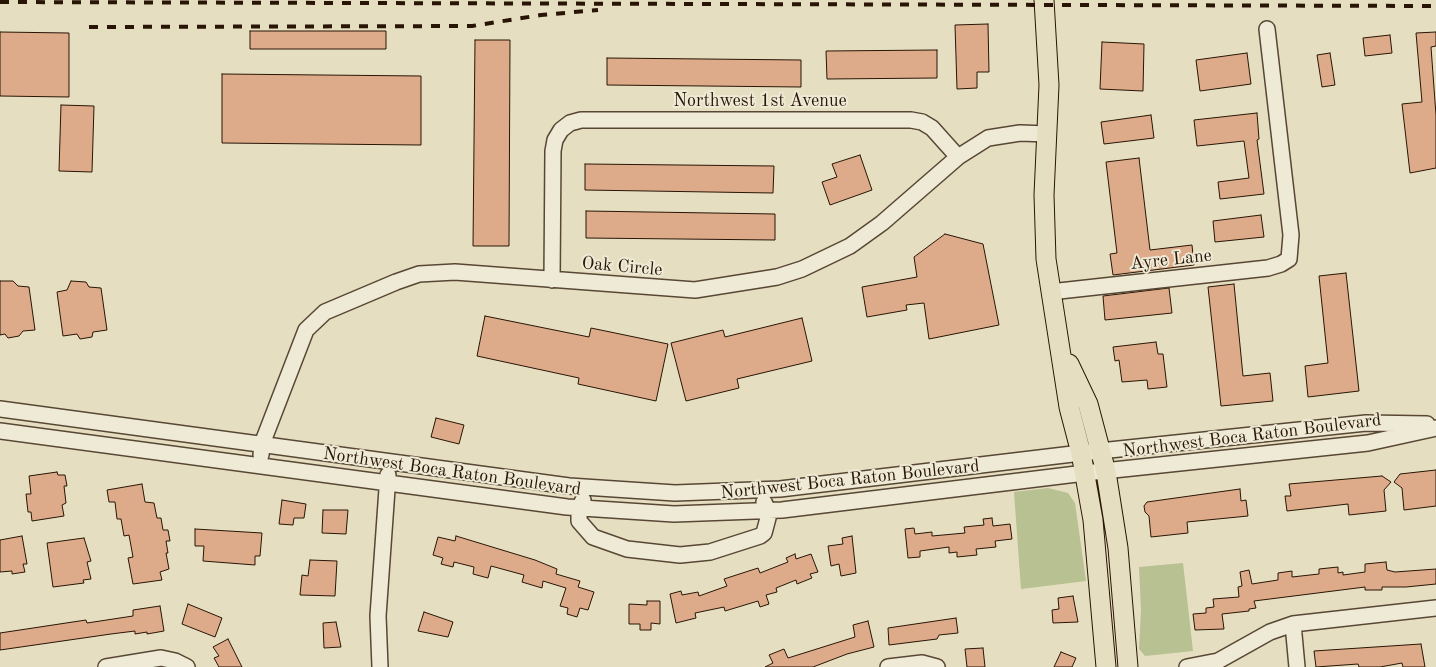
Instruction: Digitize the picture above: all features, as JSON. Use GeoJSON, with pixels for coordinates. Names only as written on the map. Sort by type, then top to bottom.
{"type":"FeatureCollection","features":[{"type":"Feature","properties":{"kind":"main road"},"geometry":{"type":"LineString","coordinates":[[1044,0],[1049,68],[1044,209],[1050,292],[1060,343],[1069,408],[1081,453],[1096,542],[1106,667]]}},
{"type":"Feature","properties":{"kind":"main road"},"geometry":{"type":"LineString","coordinates":[[1060,343],[1088,404],[1102,451],[1118,548],[1128,667]]}},
{"type":"Feature","properties":{"kind":"street","name":"Ayre Lane"},"geometry":{"type":"LineString","coordinates":[[1050,292],[1268,268],[1286,262],[1291,255],[1291,235],[1267,29]]}},
{"type":"Feature","properties":{"kind":"street","name":"Northwest 1st Avenue"},"geometry":{"type":"LineString","coordinates":[[552,280],[553,151],[555,140],[561,130],[570,123],[581,120],[911,120],[922,122],[932,128],[958,157]]}},
{"type":"Feature","properties":{"kind":"street","name":"Oak Circle"},"geometry":{"type":"LineString","coordinates":[[260,466],[262,444],[300,342],[315,320],[325,312],[396,282],[431,273],[455,272],[695,290],[718,288],[792,272],[826,259],[872,231],[958,157],[994,136],[1026,132],[1048,134]]}},
{"type":"Feature","properties":{"kind":"street","name":"Northwest Boca Raton Boulevard"},"geometry":{"type":"LineString","coordinates":[[0,409],[599,489],[674,493],[752,491],[1081,453],[1366,423],[1436,426]]}},
{"type":"Feature","properties":{"kind":"street"},"geometry":{"type":"LineString","coordinates":[[90,442],[92,422]]}},
{"type":"Feature","properties":{"kind":"street","name":"Northwest Boca Raton Boulevard"},"geometry":{"type":"LineString","coordinates":[[0,430],[579,508],[674,514],[768,511],[1368,443],[1436,426]]}},
{"type":"Feature","properties":{"kind":"street"},"geometry":{"type":"LineString","coordinates":[[380,667],[378,616],[389,461]]}},
{"type":"Feature","properties":{"kind":"street"},"geometry":{"type":"LineString","coordinates":[[599,489],[582,501],[579,508],[579,521],[593,537],[627,549],[680,555],[710,552],[760,536],[767,524],[768,511],[761,498],[752,491]]}},
{"type":"Feature","properties":{"kind":"street"},"geometry":{"type":"LineString","coordinates":[[1187,667],[1218,661],[1270,632],[1293,624],[1436,608]]}},
{"type":"Feature","properties":{"kind":"street"},"geometry":{"type":"LineString","coordinates":[[1293,624],[1297,667]]}},
{"type":"Feature","properties":{"kind":"street"},"geometry":{"type":"LineString","coordinates":[[106,667],[161,658],[176,661],[187,667]]}},
{"type":"Feature","properties":{"kind":"street"},"geometry":{"type":"LineString","coordinates":[[888,667],[922,663],[937,667]]}},
{"type":"Feature","properties":{"kind":"green space"},"geometry":{"type":"Polygon","coordinates":[[[1048,488],[1068,493],[1075,503],[1086,581],[1021,589],[1014,492],[1048,488]]]}},
{"type":"Feature","properties":{"kind":"green space"},"geometry":{"type":"Polygon","coordinates":[[[1183,563],[1193,651],[1145,656],[1139,649],[1141,610],[1139,567],[1183,563]]]}},
{"type":"Feature","properties":{"kind":"building"},"geometry":{"type":"Polygon","coordinates":[[[988,24],[989,72],[977,72],[977,88],[957,89],[955,25],[988,24]]]}},
{"type":"Feature","properties":{"kind":"building"},"geometry":{"type":"Polygon","coordinates":[[[250,31],[386,31],[386,49],[250,49],[250,31]]]}},
{"type":"Feature","properties":{"kind":"building"},"geometry":{"type":"Polygon","coordinates":[[[0,32],[69,33],[69,97],[0,96],[0,32]]]}},
{"type":"Feature","properties":{"kind":"building"},"geometry":{"type":"Polygon","coordinates":[[[1436,32],[1436,46],[1431,47],[1436,115],[1436,168],[1410,173],[1402,104],[1422,102],[1416,33],[1436,32]]]}},
{"type":"Feature","properties":{"kind":"building"},"geometry":{"type":"Polygon","coordinates":[[[1390,35],[1392,53],[1365,56],[1363,38],[1390,35]]]}},
{"type":"Feature","properties":{"kind":"building"},"geometry":{"type":"Polygon","coordinates":[[[475,40],[510,40],[509,246],[473,246],[475,40]]]}},
{"type":"Feature","properties":{"kind":"building"},"geometry":{"type":"Polygon","coordinates":[[[1102,42],[1144,44],[1143,91],[1100,89],[1102,42]]]}},
{"type":"Feature","properties":{"kind":"building"},"geometry":{"type":"Polygon","coordinates":[[[937,50],[937,78],[827,79],[826,51],[937,50]]]}},
{"type":"Feature","properties":{"kind":"building"},"geometry":{"type":"Polygon","coordinates":[[[1247,53],[1251,84],[1200,91],[1196,60],[1247,53]]]}},
{"type":"Feature","properties":{"kind":"building"},"geometry":{"type":"Polygon","coordinates":[[[1330,53],[1335,85],[1322,87],[1317,55],[1330,53]]]}},
{"type":"Feature","properties":{"kind":"building"},"geometry":{"type":"Polygon","coordinates":[[[607,58],[801,60],[801,87],[607,85],[607,58]]]}},
{"type":"Feature","properties":{"kind":"building"},"geometry":{"type":"Polygon","coordinates":[[[222,74],[421,76],[421,145],[222,143],[222,74]]]}},
{"type":"Feature","properties":{"kind":"building"},"geometry":{"type":"Polygon","coordinates":[[[61,105],[94,106],[92,172],[59,171],[61,105]]]}},
{"type":"Feature","properties":{"kind":"building"},"geometry":{"type":"Polygon","coordinates":[[[1257,113],[1259,139],[1257,140],[1264,194],[1220,199],[1218,182],[1249,178],[1244,141],[1197,146],[1194,120],[1257,113]]]}},
{"type":"Feature","properties":{"kind":"building"},"geometry":{"type":"Polygon","coordinates":[[[1151,115],[1154,138],[1104,144],[1101,122],[1151,115]]]}},
{"type":"Feature","properties":{"kind":"building"},"geometry":{"type":"Polygon","coordinates":[[[860,155],[872,190],[830,205],[822,182],[837,177],[832,164],[860,155]]]}},
{"type":"Feature","properties":{"kind":"building"},"geometry":{"type":"Polygon","coordinates":[[[1139,158],[1150,250],[1192,245],[1194,265],[1113,275],[1110,254],[1117,253],[1106,162],[1139,158]]]}},
{"type":"Feature","properties":{"kind":"building"},"geometry":{"type":"Polygon","coordinates":[[[585,164],[774,166],[773,193],[585,190],[585,164]]]}},
{"type":"Feature","properties":{"kind":"building"},"geometry":{"type":"Polygon","coordinates":[[[586,211],[775,214],[775,240],[586,238],[586,211]]]}},
{"type":"Feature","properties":{"kind":"building"},"geometry":{"type":"Polygon","coordinates":[[[1261,215],[1264,237],[1215,242],[1213,221],[1261,215]]]}},
{"type":"Feature","properties":{"kind":"building"},"geometry":{"type":"Polygon","coordinates":[[[945,234],[983,244],[999,325],[929,339],[924,303],[906,305],[907,310],[867,317],[862,287],[917,277],[914,257],[945,234]]]}},
{"type":"Feature","properties":{"kind":"building"},"geometry":{"type":"Polygon","coordinates":[[[1346,273],[1359,391],[1308,397],[1305,366],[1328,363],[1319,276],[1346,273]]]}},
{"type":"Feature","properties":{"kind":"building"},"geometry":{"type":"Polygon","coordinates":[[[0,281],[13,281],[18,286],[29,287],[35,330],[23,331],[19,336],[8,338],[5,334],[0,335],[0,281]]]}},
{"type":"Feature","properties":{"kind":"building"},"geometry":{"type":"Polygon","coordinates":[[[71,281],[86,282],[89,287],[101,288],[107,330],[93,332],[92,337],[80,339],[77,334],[63,336],[57,292],[67,290],[71,281]]]}},
{"type":"Feature","properties":{"kind":"building"},"geometry":{"type":"Polygon","coordinates":[[[1234,284],[1243,376],[1270,373],[1273,401],[1221,406],[1208,287],[1234,284]]]}},
{"type":"Feature","properties":{"kind":"building"},"geometry":{"type":"Polygon","coordinates":[[[1169,288],[1172,313],[1105,320],[1103,296],[1169,288]]]}},
{"type":"Feature","properties":{"kind":"building"},"geometry":{"type":"Polygon","coordinates":[[[485,316],[589,337],[591,328],[668,344],[656,401],[578,384],[579,378],[477,356],[485,316]]]}},
{"type":"Feature","properties":{"kind":"building"},"geometry":{"type":"Polygon","coordinates":[[[802,318],[812,361],[737,379],[739,388],[686,401],[671,343],[723,330],[725,337],[802,318]]]}},
{"type":"Feature","properties":{"kind":"building"},"geometry":{"type":"Polygon","coordinates":[[[1156,342],[1158,354],[1163,354],[1167,387],[1148,389],[1147,380],[1122,382],[1119,360],[1115,361],[1113,347],[1156,342]]]}},
{"type":"Feature","properties":{"kind":"building"},"geometry":{"type":"Polygon","coordinates":[[[436,418],[464,425],[459,444],[431,437],[436,418]]]}},
{"type":"Feature","properties":{"kind":"building"},"geometry":{"type":"Polygon","coordinates":[[[1436,470],[1436,506],[1404,510],[1402,488],[1394,482],[1400,474],[1436,470]]]}},
{"type":"Feature","properties":{"kind":"building"},"geometry":{"type":"Polygon","coordinates":[[[57,472],[58,475],[65,475],[67,486],[64,486],[66,503],[62,505],[64,516],[32,521],[31,512],[28,512],[26,494],[31,494],[29,476],[57,472]]]}},
{"type":"Feature","properties":{"kind":"building"},"geometry":{"type":"Polygon","coordinates":[[[1382,476],[1391,482],[1384,490],[1386,511],[1349,515],[1348,504],[1287,511],[1285,496],[1291,496],[1289,484],[1382,476]]]}},
{"type":"Feature","properties":{"kind":"building"},"geometry":{"type":"Polygon","coordinates":[[[142,484],[145,502],[154,503],[157,518],[161,518],[163,530],[168,530],[170,541],[166,541],[168,553],[166,553],[169,569],[160,572],[162,580],[133,584],[128,558],[133,557],[129,535],[124,536],[121,519],[117,519],[115,502],[109,502],[107,490],[142,484]]]}},
{"type":"Feature","properties":{"kind":"building"},"geometry":{"type":"Polygon","coordinates":[[[1240,489],[1241,501],[1246,500],[1248,516],[1187,522],[1188,533],[1151,537],[1149,516],[1145,512],[1144,506],[1147,502],[1240,489]]]}},
{"type":"Feature","properties":{"kind":"building"},"geometry":{"type":"Polygon","coordinates":[[[282,500],[306,504],[304,518],[294,518],[293,525],[279,524],[282,500]]]}},
{"type":"Feature","properties":{"kind":"building"},"geometry":{"type":"Polygon","coordinates":[[[323,510],[348,510],[346,534],[322,533],[323,510]]]}},
{"type":"Feature","properties":{"kind":"building"},"geometry":{"type":"Polygon","coordinates":[[[992,518],[993,526],[1010,524],[1012,539],[995,541],[996,547],[976,549],[977,555],[957,557],[957,552],[949,553],[949,547],[920,551],[920,557],[908,558],[905,529],[914,528],[915,534],[932,532],[932,536],[965,533],[964,527],[984,525],[983,519],[992,518]]]}},
{"type":"Feature","properties":{"kind":"building"},"geometry":{"type":"Polygon","coordinates":[[[195,529],[262,533],[260,556],[255,556],[255,565],[203,561],[204,546],[195,546],[195,529]]]}},
{"type":"Feature","properties":{"kind":"building"},"geometry":{"type":"Polygon","coordinates":[[[22,536],[27,564],[23,564],[25,572],[12,574],[12,571],[0,572],[0,540],[22,536]]]}},
{"type":"Feature","properties":{"kind":"building"},"geometry":{"type":"Polygon","coordinates":[[[456,536],[535,560],[557,569],[556,574],[580,581],[578,587],[594,592],[588,610],[580,608],[577,617],[567,614],[568,608],[560,606],[566,588],[543,581],[542,588],[522,582],[524,575],[491,566],[488,578],[473,574],[474,567],[454,562],[453,567],[441,564],[443,558],[433,555],[438,537],[455,541],[456,536]]]}},
{"type":"Feature","properties":{"kind":"building"},"geometry":{"type":"Polygon","coordinates":[[[852,536],[856,573],[841,576],[839,564],[831,566],[828,546],[843,544],[842,538],[852,536]]]}},
{"type":"Feature","properties":{"kind":"building"},"geometry":{"type":"Polygon","coordinates":[[[84,538],[91,561],[87,562],[91,579],[83,580],[84,583],[53,587],[47,543],[84,538]]]}},
{"type":"Feature","properties":{"kind":"building"},"geometry":{"type":"Polygon","coordinates":[[[795,554],[796,559],[811,554],[818,572],[810,574],[812,578],[797,584],[796,580],[776,588],[777,592],[766,595],[769,604],[760,607],[758,601],[725,611],[724,607],[695,613],[696,618],[676,623],[670,594],[681,591],[682,595],[698,592],[699,596],[727,586],[724,579],[758,568],[760,573],[788,562],[786,558],[795,554]]]}},
{"type":"Feature","properties":{"kind":"building"},"geometry":{"type":"Polygon","coordinates":[[[310,560],[337,561],[335,596],[300,595],[302,575],[308,576],[310,560]]]}},
{"type":"Feature","properties":{"kind":"building"},"geometry":{"type":"Polygon","coordinates":[[[1386,562],[1387,570],[1395,572],[1436,569],[1436,584],[1382,587],[1382,590],[1365,590],[1365,587],[1254,601],[1256,608],[1249,609],[1249,611],[1222,614],[1224,629],[1195,630],[1193,614],[1206,613],[1206,608],[1214,607],[1213,599],[1239,597],[1238,587],[1242,586],[1240,572],[1249,570],[1252,584],[1278,580],[1278,573],[1292,571],[1292,577],[1319,574],[1319,569],[1338,567],[1338,573],[1343,572],[1343,575],[1365,572],[1365,564],[1386,562]]]}},
{"type":"Feature","properties":{"kind":"building"},"geometry":{"type":"Polygon","coordinates":[[[1073,596],[1078,622],[1053,623],[1052,610],[1059,609],[1058,598],[1073,596]]]}},
{"type":"Feature","properties":{"kind":"building"},"geometry":{"type":"Polygon","coordinates":[[[647,601],[660,601],[660,624],[651,623],[651,630],[640,630],[640,624],[629,624],[629,604],[647,605],[647,601]]]}},
{"type":"Feature","properties":{"kind":"building"},"geometry":{"type":"Polygon","coordinates":[[[188,604],[222,618],[215,637],[182,624],[188,604]]]}},
{"type":"Feature","properties":{"kind":"building"},"geometry":{"type":"Polygon","coordinates":[[[160,606],[164,631],[135,634],[135,631],[0,650],[0,633],[86,620],[87,623],[133,616],[133,610],[160,606]]]}},
{"type":"Feature","properties":{"kind":"building"},"geometry":{"type":"Polygon","coordinates":[[[424,612],[453,622],[448,637],[418,631],[424,612]]]}},
{"type":"Feature","properties":{"kind":"building"},"geometry":{"type":"Polygon","coordinates":[[[956,618],[958,633],[939,635],[937,639],[889,645],[888,628],[956,618]]]}},
{"type":"Feature","properties":{"kind":"building"},"geometry":{"type":"Polygon","coordinates":[[[868,621],[874,647],[847,654],[813,667],[765,667],[773,663],[769,655],[784,649],[788,658],[855,637],[853,625],[868,621]]]}},
{"type":"Feature","properties":{"kind":"building"},"geometry":{"type":"Polygon","coordinates":[[[336,622],[341,647],[324,648],[323,623],[336,622]]]}},
{"type":"Feature","properties":{"kind":"building"},"geometry":{"type":"Polygon","coordinates":[[[228,639],[242,667],[219,667],[214,658],[219,656],[213,647],[228,639]]]}},
{"type":"Feature","properties":{"kind":"building"},"geometry":{"type":"Polygon","coordinates":[[[1421,644],[1425,667],[1403,667],[1402,663],[1380,667],[1359,667],[1358,664],[1316,667],[1314,651],[1421,644]]]}},
{"type":"Feature","properties":{"kind":"building"},"geometry":{"type":"Polygon","coordinates":[[[983,648],[985,667],[967,667],[965,649],[983,648]]]}},
{"type":"Feature","properties":{"kind":"building"},"geometry":{"type":"Polygon","coordinates":[[[1061,652],[1076,658],[1072,667],[1054,667],[1061,652]]]}},
{"type":"Feature","properties":{"kind":"railway"},"geometry":{"type":"LineString","coordinates":[[0,2],[1436,6]]}},
{"type":"Feature","properties":{"kind":"railway"},"geometry":{"type":"LineString","coordinates":[[89,27],[472,26],[541,15],[598,10]]}}]}
